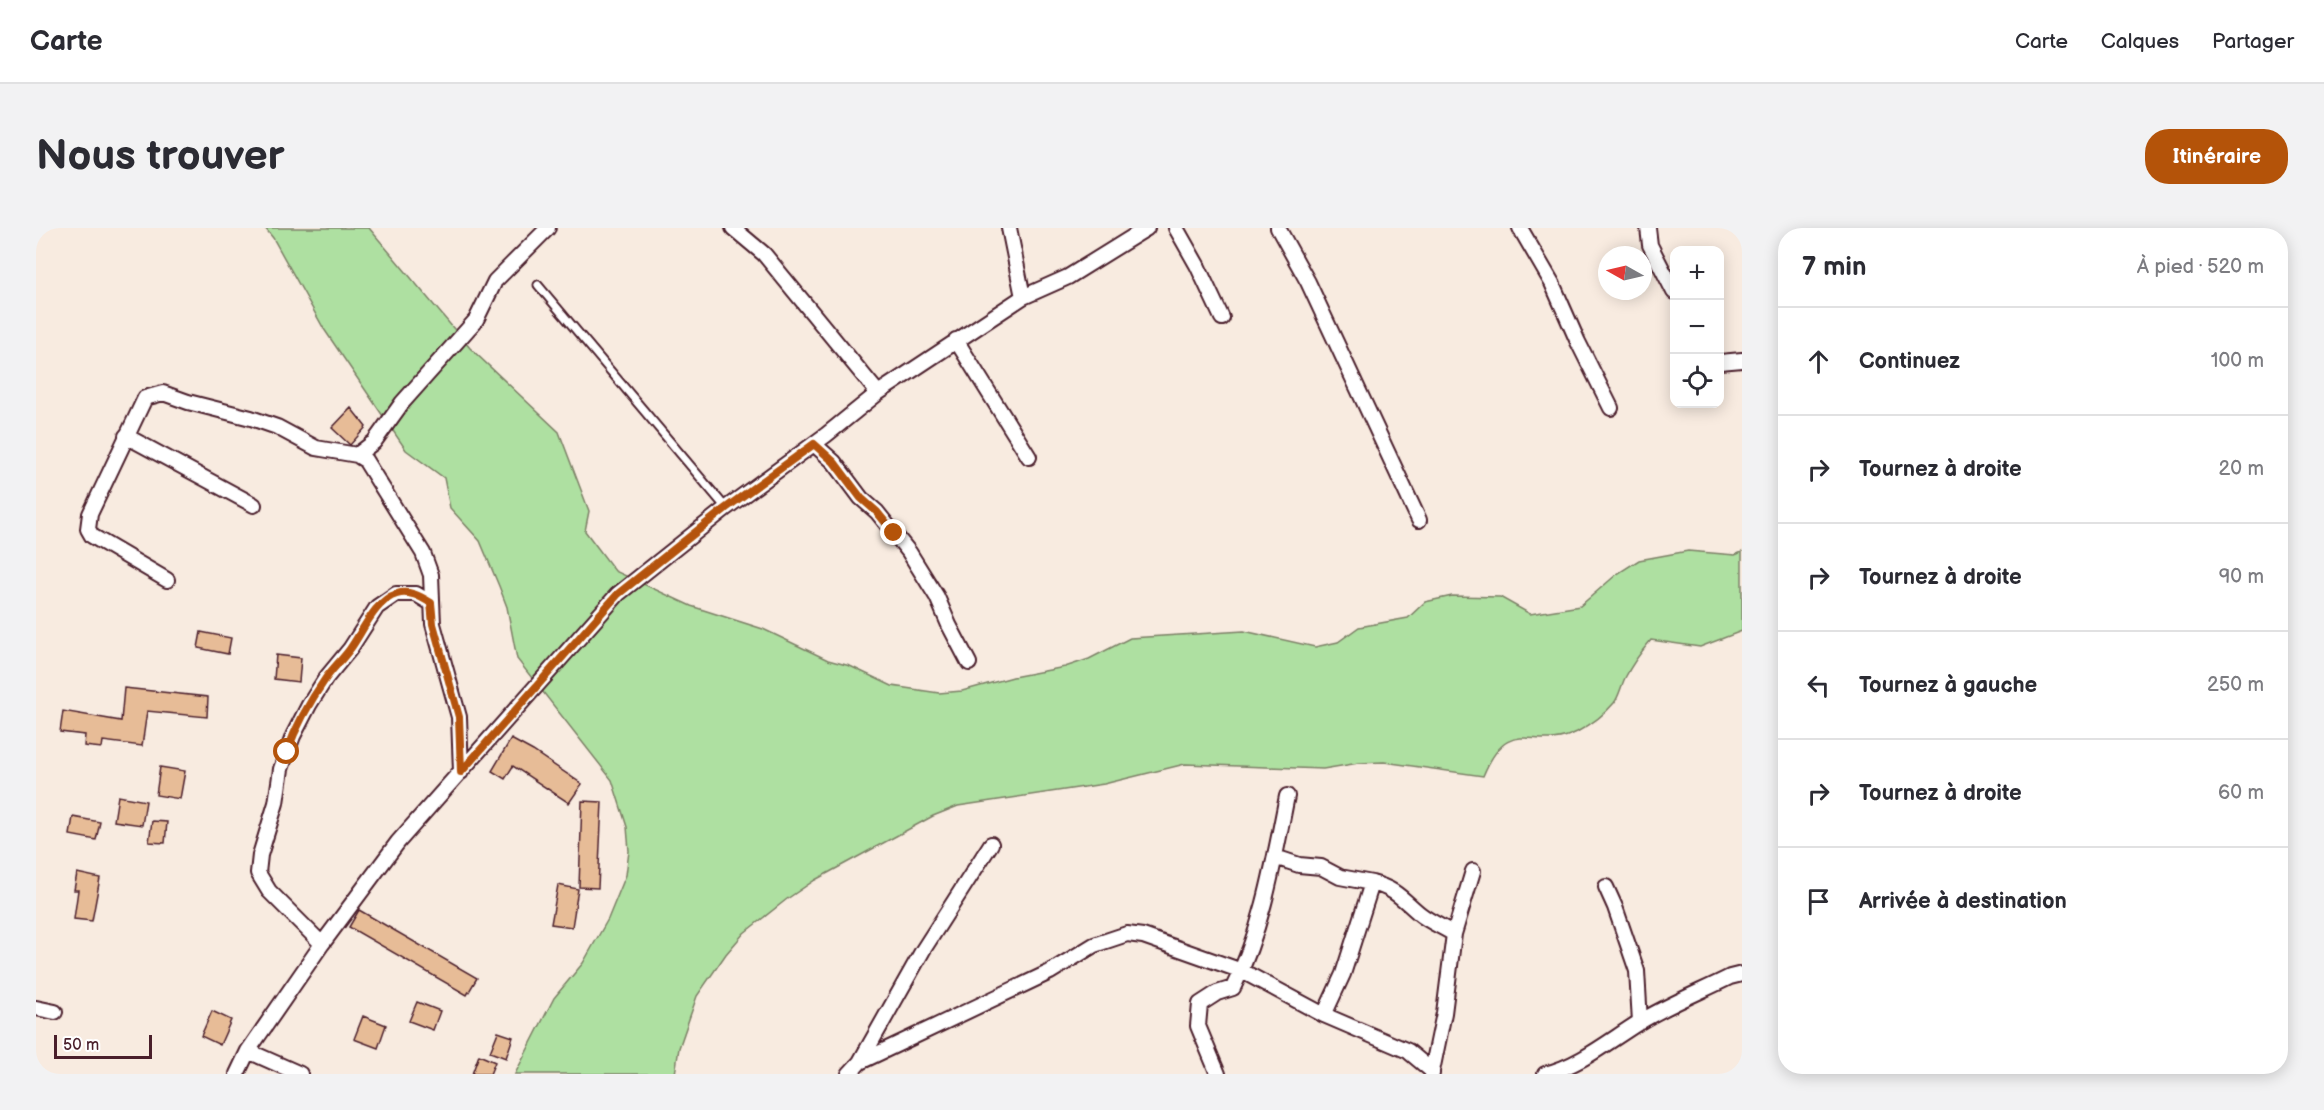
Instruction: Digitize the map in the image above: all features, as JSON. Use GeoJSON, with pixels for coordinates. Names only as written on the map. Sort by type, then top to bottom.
{"type":"FeatureCollection","features":[{"type":"Feature","properties":{"kind":"street"},"geometry":{"type":"LineString","coordinates":[[357,455],[374,442],[402,403],[476,320],[495,280],[548,228]]}},
{"type":"Feature","properties":{"kind":"street"},"geometry":{"type":"LineString","coordinates":[[733,228],[764,254],[878,393]]}},
{"type":"Feature","properties":{"kind":"street"},"geometry":{"type":"LineString","coordinates":[[1009,228],[1023,297]]}},
{"type":"Feature","properties":{"kind":"street"},"geometry":{"type":"LineString","coordinates":[[237,1074],[249,1051],[322,944],[398,842],[618,594],[726,508],[814,444],[878,393],[956,339],[1023,297],[1068,277],[1147,228]]}},
{"type":"Feature","properties":{"kind":"street"},"geometry":{"type":"LineString","coordinates":[[1176,228],[1222,318]]}},
{"type":"Feature","properties":{"kind":"street"},"geometry":{"type":"LineString","coordinates":[[1278,228],[1308,282],[1419,520]]}},
{"type":"Feature","properties":{"kind":"street"},"geometry":{"type":"LineString","coordinates":[[1520,228],[1552,283],[1611,408]]}},
{"type":"Feature","properties":{"kind":"street"},"geometry":{"type":"LineString","coordinates":[[1648,228],[1650,245],[1670,284]]}},
{"type":"Feature","properties":{"kind":"street"},"geometry":{"type":"LineString","coordinates":[[956,339],[1029,457]]}},
{"type":"Feature","properties":{"kind":"street"},"geometry":{"type":"LineString","coordinates":[[1724,362],[1742,360]]}},
{"type":"Feature","properties":{"kind":"street"},"geometry":{"type":"LineString","coordinates":[[167,580],[92,536],[88,529],[90,514],[144,398],[163,393],[277,427],[316,448],[357,455],[365,460],[423,553],[431,575],[433,624],[459,717],[461,772]]}},
{"type":"Feature","properties":{"kind":"street"},"geometry":{"type":"LineString","coordinates":[[126,436],[254,505]]}},
{"type":"Feature","properties":{"kind":"street"},"geometry":{"type":"LineString","coordinates":[[814,444],[834,462],[861,498],[877,512],[909,552],[937,597],[969,663]]}},
{"type":"Feature","properties":{"kind":"street"},"geometry":{"type":"LineString","coordinates":[[322,944],[269,891],[258,873],[260,855],[276,803],[281,769],[293,736],[309,705],[377,607],[396,594],[416,594],[431,603]]}},
{"type":"Feature","properties":{"kind":"street"},"geometry":{"type":"LineString","coordinates":[[1218,1074],[1198,1026],[1200,1004],[1217,993],[1233,988],[1242,971],[1264,905],[1287,796]]}},
{"type":"Feature","properties":{"kind":"street"},"geometry":{"type":"LineString","coordinates":[[849,1074],[860,1062],[923,950],[991,844]]}},
{"type":"Feature","properties":{"kind":"street"},"geometry":{"type":"LineString","coordinates":[[1275,857],[1299,865],[1321,867],[1341,877],[1388,888],[1406,899],[1421,915],[1454,933]]}},
{"type":"Feature","properties":{"kind":"street"},"geometry":{"type":"LineString","coordinates":[[860,1062],[1050,972],[1094,945],[1127,934],[1143,936],[1242,971],[1324,1015],[1408,1051],[1432,1072],[1444,1013],[1454,933],[1473,871]]}},
{"type":"Feature","properties":{"kind":"street"},"geometry":{"type":"LineString","coordinates":[[1324,1015],[1342,974],[1372,883]]}},
{"type":"Feature","properties":{"kind":"street"},"geometry":{"type":"LineString","coordinates":[[1606,887],[1636,971],[1640,1022]]}},
{"type":"Feature","properties":{"kind":"street"},"geometry":{"type":"LineString","coordinates":[[1545,1074],[1555,1072],[1605,1046],[1640,1022],[1730,977],[1742,974]]}},
{"type":"Feature","properties":{"kind":"street"},"geometry":{"type":"LineString","coordinates":[[36,1008],[55,1012]]}},
{"type":"Feature","properties":{"kind":"street"},"geometry":{"type":"LineString","coordinates":[[249,1051],[300,1074]]}},
{"type":"Feature","properties":{"kind":"lane"},"geometry":{"type":"LineString","coordinates":[[537,285],[726,508]]}},
{"type":"Feature","properties":{"kind":"green space"},"geometry":{"type":"Polygon","coordinates":[[[265,228],[369,228],[470,348],[559,432],[589,511],[585,531],[615,571],[691,606],[763,629],[828,660],[850,666],[892,686],[939,693],[962,691],[1013,677],[1065,667],[1089,659],[1130,638],[1244,631],[1315,647],[1338,642],[1359,627],[1408,618],[1425,602],[1452,596],[1500,597],[1530,614],[1580,606],[1617,574],[1639,560],[1688,551],[1735,555],[1742,552],[1742,631],[1700,647],[1651,640],[1630,668],[1616,701],[1601,716],[1577,732],[1561,738],[1513,739],[1503,745],[1493,756],[1483,776],[1384,762],[1359,763],[1323,769],[1185,764],[1104,784],[958,806],[933,816],[815,880],[744,933],[726,954],[697,996],[679,1048],[675,1074],[515,1074],[554,998],[583,963],[608,919],[626,875],[629,851],[627,827],[612,780],[517,659],[507,607],[499,586],[480,541],[450,508],[444,478],[406,450],[324,329],[273,238],[265,228]]]}},
{"type":"Feature","properties":{"kind":"building"},"geometry":{"type":"Polygon","coordinates":[[[351,408],[366,427],[350,445],[332,428],[351,408]]]}},
{"type":"Feature","properties":{"kind":"building"},"geometry":{"type":"Polygon","coordinates":[[[201,632],[231,638],[228,654],[198,648],[201,632]]]}},
{"type":"Feature","properties":{"kind":"building"},"geometry":{"type":"Polygon","coordinates":[[[276,655],[301,658],[299,682],[274,679],[276,655]]]}},
{"type":"Feature","properties":{"kind":"building"},"geometry":{"type":"Polygon","coordinates":[[[124,688],[208,697],[207,717],[147,711],[142,746],[103,741],[102,748],[84,746],[85,735],[60,732],[63,711],[121,721],[124,688]]]}},
{"type":"Feature","properties":{"kind":"building"},"geometry":{"type":"Polygon","coordinates":[[[511,739],[582,784],[569,803],[513,766],[505,779],[492,771],[511,739]]]}},
{"type":"Feature","properties":{"kind":"building"},"geometry":{"type":"Polygon","coordinates":[[[160,767],[185,771],[180,799],[156,795],[160,767]]]}},
{"type":"Feature","properties":{"kind":"building"},"geometry":{"type":"Polygon","coordinates":[[[118,796],[146,801],[142,825],[114,821],[118,796]]]}},
{"type":"Feature","properties":{"kind":"building"},"geometry":{"type":"Polygon","coordinates":[[[582,801],[602,802],[598,888],[579,887],[582,801]]]}},
{"type":"Feature","properties":{"kind":"building"},"geometry":{"type":"Polygon","coordinates":[[[73,817],[100,822],[96,840],[70,835],[73,817]]]}},
{"type":"Feature","properties":{"kind":"building"},"geometry":{"type":"Polygon","coordinates":[[[152,821],[167,822],[165,843],[149,842],[152,821]]]}},
{"type":"Feature","properties":{"kind":"building"},"geometry":{"type":"Polygon","coordinates":[[[77,873],[100,878],[92,921],[74,919],[78,890],[74,890],[77,873]]]}},
{"type":"Feature","properties":{"kind":"building"},"geometry":{"type":"Polygon","coordinates":[[[558,885],[578,889],[572,927],[551,924],[558,885]]]}},
{"type":"Feature","properties":{"kind":"building"},"geometry":{"type":"Polygon","coordinates":[[[359,910],[477,978],[467,995],[349,927],[359,910]]]}},
{"type":"Feature","properties":{"kind":"building"},"geometry":{"type":"Polygon","coordinates":[[[417,1002],[440,1011],[433,1030],[409,1021],[417,1002]]]}},
{"type":"Feature","properties":{"kind":"building"},"geometry":{"type":"Polygon","coordinates":[[[212,1011],[231,1020],[220,1045],[201,1036],[212,1011]]]}},
{"type":"Feature","properties":{"kind":"building"},"geometry":{"type":"Polygon","coordinates":[[[363,1016],[386,1025],[378,1048],[354,1039],[363,1016]]]}},
{"type":"Feature","properties":{"kind":"building"},"geometry":{"type":"Polygon","coordinates":[[[498,1032],[513,1037],[506,1058],[490,1052],[498,1032]]]}},
{"type":"Feature","properties":{"kind":"building"},"geometry":{"type":"Polygon","coordinates":[[[479,1055],[495,1062],[490,1074],[472,1074],[479,1055]]]}},
{"type":"Feature","properties":{"kind":"route"},"geometry":{"type":"LineString","coordinates":[[287,752],[309,705],[326,678],[350,649],[377,607],[396,594],[416,594],[431,603],[433,624],[459,717],[461,772],[618,594],[726,508],[814,444],[834,462],[861,498],[877,512],[894,533]]}}]}
